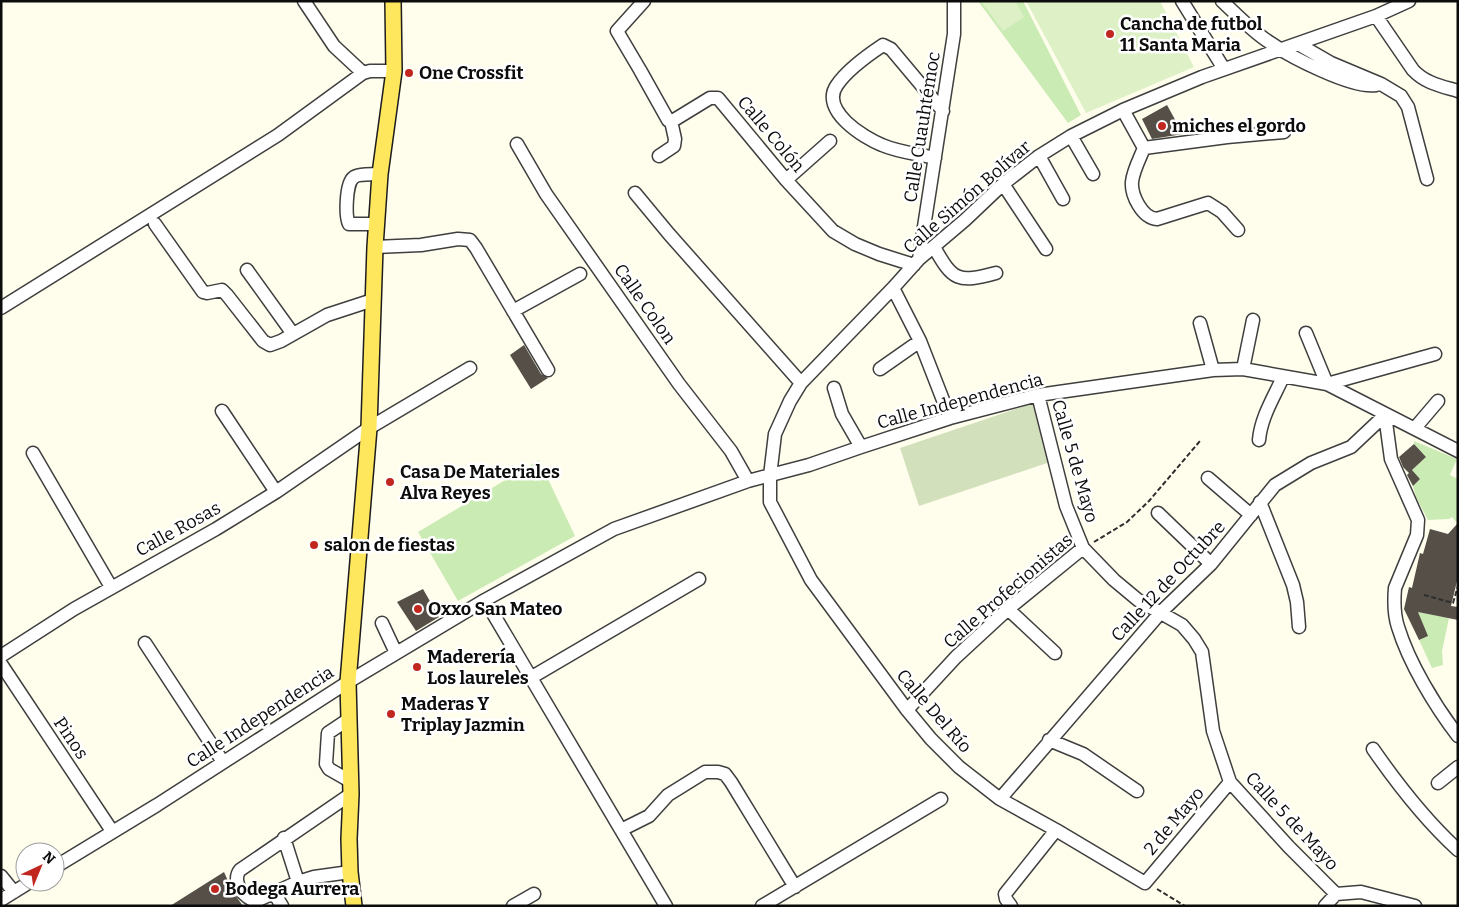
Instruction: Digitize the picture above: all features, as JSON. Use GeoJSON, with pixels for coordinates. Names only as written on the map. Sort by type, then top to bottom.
{"type":"FeatureCollection","features":[{"type":"Feature","properties":{"kind":"main road"},"geometry":{"type":"LineString","coordinates":[[354,906],[349,839],[348,682],[369,428],[375,247],[380,174],[394,71],[393,1]]}},
{"type":"Feature","properties":{"kind":"street"},"geometry":{"type":"LineString","coordinates":[[304,1],[334,46],[363,73]]}},
{"type":"Feature","properties":{"kind":"street"},"geometry":{"type":"LineString","coordinates":[[644,1],[616,31],[668,120],[672,121],[675,139],[674,146],[659,156]]}},
{"type":"Feature","properties":{"kind":"street","name":"Calle Cuauhtémoc"},"geometry":{"type":"LineString","coordinates":[[916,262],[943,111],[954,34],[954,1]]}},
{"type":"Feature","properties":{"kind":"street"},"geometry":{"type":"LineString","coordinates":[[1182,1],[1224,69]]}},
{"type":"Feature","properties":{"kind":"street"},"geometry":{"type":"LineString","coordinates":[[1222,1],[1254,31],[1281,50],[1328,73],[1357,84],[1381,84]]}},
{"type":"Feature","properties":{"kind":"street","name":"Calle Simón Bolívar"},"geometry":{"type":"LineString","coordinates":[[770,476],[775,434],[790,401],[801,383],[916,262],[1003,184],[1039,156],[1071,136],[1123,110],[1202,76],[1376,16],[1403,2]]}},
{"type":"Feature","properties":{"kind":"street"},"geometry":{"type":"LineString","coordinates":[[1376,16],[1419,76],[1432,84],[1458,91]]}},
{"type":"Feature","properties":{"kind":"street"},"geometry":{"type":"LineString","coordinates":[[1298,44],[1332,63],[1381,84],[1401,96],[1408,107],[1427,179]]}},
{"type":"Feature","properties":{"kind":"street"},"geometry":{"type":"LineString","coordinates":[[935,158],[883,146],[861,134],[837,112],[833,98],[834,91],[836,85],[856,65],[883,45],[891,49],[943,111]]}},
{"type":"Feature","properties":{"kind":"street"},"geometry":{"type":"LineString","coordinates":[[1,308],[278,135],[363,73],[394,71]]}},
{"type":"Feature","properties":{"kind":"street","name":"Calle Colón"},"geometry":{"type":"LineString","coordinates":[[672,121],[710,98],[718,98],[786,180],[833,231],[863,248],[916,262]]}},
{"type":"Feature","properties":{"kind":"street"},"geometry":{"type":"LineString","coordinates":[[1123,110],[1144,148],[1132,185],[1140,210],[1149,218],[1157,219],[1208,203],[1222,212],[1238,230]]}},
{"type":"Feature","properties":{"kind":"street"},"geometry":{"type":"LineString","coordinates":[[1144,148],[1227,136],[1284,132]]}},
{"type":"Feature","properties":{"kind":"street"},"geometry":{"type":"LineString","coordinates":[[1071,136],[1093,174]]}},
{"type":"Feature","properties":{"kind":"street"},"geometry":{"type":"LineString","coordinates":[[786,180],[830,141]]}},
{"type":"Feature","properties":{"kind":"street","name":"Calle Colon"},"geometry":{"type":"LineString","coordinates":[[516,144],[552,202],[679,384],[731,451],[748,481]]}},
{"type":"Feature","properties":{"kind":"street"},"geometry":{"type":"LineString","coordinates":[[1039,156],[1062,199]]}},
{"type":"Feature","properties":{"kind":"street"},"geometry":{"type":"LineString","coordinates":[[377,224],[349,224],[346,216],[349,184],[352,179],[356,176],[380,174]]}},
{"type":"Feature","properties":{"kind":"street"},"geometry":{"type":"LineString","coordinates":[[1003,184],[1046,249]]}},
{"type":"Feature","properties":{"kind":"street"},"geometry":{"type":"LineString","coordinates":[[635,193],[801,383]]}},
{"type":"Feature","properties":{"kind":"street"},"geometry":{"type":"LineString","coordinates":[[155,224],[203,292],[222,290],[263,341],[270,345],[327,315],[373,300]]}},
{"type":"Feature","properties":{"kind":"street"},"geometry":{"type":"LineString","coordinates":[[375,247],[421,245],[458,239],[470,240],[548,370]]}},
{"type":"Feature","properties":{"kind":"street"},"geometry":{"type":"LineString","coordinates":[[934,247],[948,269],[956,277],[974,279],[996,273]]}},
{"type":"Feature","properties":{"kind":"street"},"geometry":{"type":"LineString","coordinates":[[247,270],[293,334]]}},
{"type":"Feature","properties":{"kind":"street"},"geometry":{"type":"LineString","coordinates":[[513,311],[580,274]]}},
{"type":"Feature","properties":{"kind":"street"},"geometry":{"type":"LineString","coordinates":[[893,288],[920,341],[950,418]]}},
{"type":"Feature","properties":{"kind":"street"},"geometry":{"type":"LineString","coordinates":[[1243,369],[1253,320]]}},
{"type":"Feature","properties":{"kind":"street"},"geometry":{"type":"LineString","coordinates":[[1200,323],[1213,370]]}},
{"type":"Feature","properties":{"kind":"street"},"geometry":{"type":"LineString","coordinates":[[1306,333],[1326,384],[1435,354]]}},
{"type":"Feature","properties":{"kind":"street"},"geometry":{"type":"LineString","coordinates":[[880,368],[920,341]]}},
{"type":"Feature","properties":{"kind":"street","name":"Calle Rosas"},"geometry":{"type":"LineString","coordinates":[[1,656],[111,587],[216,529],[276,492],[369,428],[470,368]]}},
{"type":"Feature","properties":{"kind":"street","name":"Calle Independencia"},"geometry":{"type":"LineString","coordinates":[[65,861],[157,805],[396,653],[485,600],[614,529],[748,481],[810,465],[950,418],[1038,395],[1213,370],[1243,369],[1326,384],[1386,415],[1455,446]]}},
{"type":"Feature","properties":{"kind":"street"},"geometry":{"type":"LineString","coordinates":[[1260,440],[1260,430],[1266,413],[1284,376]]}},
{"type":"Feature","properties":{"kind":"street"},"geometry":{"type":"LineString","coordinates":[[834,388],[842,414],[861,447]]}},
{"type":"Feature","properties":{"kind":"street","name":"Calle 5 de Mayo"},"geometry":{"type":"LineString","coordinates":[[1038,395],[1066,506],[1083,548],[1114,580],[1138,600],[1182,625],[1202,652],[1213,731],[1230,782],[1289,847],[1336,894],[1361,892],[1415,906]]}},
{"type":"Feature","properties":{"kind":"street"},"geometry":{"type":"LineString","coordinates":[[1415,428],[1438,401]]}},
{"type":"Feature","properties":{"kind":"street"},"geometry":{"type":"LineString","coordinates":[[222,411],[276,492]]}},
{"type":"Feature","properties":{"kind":"street"},"geometry":{"type":"LineString","coordinates":[[1386,415],[1391,459],[1418,520],[1417,535],[1394,596],[1397,626],[1428,692],[1458,736]]}},
{"type":"Feature","properties":{"kind":"street","name":"Calle 12 de Octubre"},"geometry":{"type":"LineString","coordinates":[[1000,799],[1161,612],[1211,564],[1275,485],[1296,471],[1351,447],[1386,415]]}},
{"type":"Feature","properties":{"kind":"street"},"geometry":{"type":"LineString","coordinates":[[33,453],[111,587]]}},
{"type":"Feature","properties":{"kind":"street","name":"Calle Del Río"},"geometry":{"type":"LineString","coordinates":[[770,476],[770,502],[812,580],[907,710],[931,739],[959,768],[1000,799],[1145,883]]}},
{"type":"Feature","properties":{"kind":"street"},"geometry":{"type":"LineString","coordinates":[[1208,478],[1251,514]]}},
{"type":"Feature","properties":{"kind":"street"},"geometry":{"type":"LineString","coordinates":[[1260,502],[1293,585],[1297,602],[1299,627]]}},
{"type":"Feature","properties":{"kind":"street"},"geometry":{"type":"LineString","coordinates":[[1158,513],[1211,564]]}},
{"type":"Feature","properties":{"kind":"street","name":"Calle Profecionistas"},"geometry":{"type":"LineString","coordinates":[[907,710],[956,657],[1008,609],[1083,548]]}},
{"type":"Feature","properties":{"kind":"street"},"geometry":{"type":"LineString","coordinates":[[532,677],[699,579]]}},
{"type":"Feature","properties":{"kind":"street"},"geometry":{"type":"LineString","coordinates":[[485,600],[666,906]]}},
{"type":"Feature","properties":{"kind":"street"},"geometry":{"type":"LineString","coordinates":[[1008,609],[1055,653]]}},
{"type":"Feature","properties":{"kind":"street"},"geometry":{"type":"LineString","coordinates":[[382,623],[396,653]]}},
{"type":"Feature","properties":{"kind":"street"},"geometry":{"type":"LineString","coordinates":[[145,643],[223,762]]}},
{"type":"Feature","properties":{"kind":"street","name":"Pinos"},"geometry":{"type":"LineString","coordinates":[[1,664],[112,831]]}},
{"type":"Feature","properties":{"kind":"street"},"geometry":{"type":"LineString","coordinates":[[349,720],[328,733],[326,764],[350,788],[240,870],[237,874],[237,879],[241,890],[250,900],[260,900],[298,882],[314,877],[350,872]]}},
{"type":"Feature","properties":{"kind":"street"},"geometry":{"type":"LineString","coordinates":[[1049,740],[1083,754],[1137,791]]}},
{"type":"Feature","properties":{"kind":"street"},"geometry":{"type":"LineString","coordinates":[[1373,749],[1398,784],[1458,850]]}},
{"type":"Feature","properties":{"kind":"street"},"geometry":{"type":"LineString","coordinates":[[1438,783],[1458,766]]}},
{"type":"Feature","properties":{"kind":"street"},"geometry":{"type":"LineString","coordinates":[[621,830],[649,816],[668,795],[705,772],[725,774],[795,887]]}},
{"type":"Feature","properties":{"kind":"street","name":"2 de Mayo"},"geometry":{"type":"LineString","coordinates":[[1145,883],[1230,782]]}},
{"type":"Feature","properties":{"kind":"street"},"geometry":{"type":"LineString","coordinates":[[762,906],[942,799]]}},
{"type":"Feature","properties":{"kind":"street"},"geometry":{"type":"LineString","coordinates":[[1011,906],[1005,894],[1056,830]]}},
{"type":"Feature","properties":{"kind":"street"},"geometry":{"type":"LineString","coordinates":[[284,838],[298,882]]}},
{"type":"Feature","properties":{"kind":"street"},"geometry":{"type":"LineString","coordinates":[[1,876],[14,892],[1,900]]}},
{"type":"Feature","properties":{"kind":"street"},"geometry":{"type":"LineString","coordinates":[[274,893],[282,906]]}},
{"type":"Feature","properties":{"kind":"street"},"geometry":{"type":"LineString","coordinates":[[514,906],[534,894]]}},
{"type":"Feature","properties":{"kind":"street"},"geometry":{"type":"LineString","coordinates":[[1324,906],[1336,894]]}},
{"type":"Feature","properties":{"kind":"path","name":"Calle Profecionistas"},"geometry":{"type":"LineString","coordinates":[[1083,548],[1126,522],[1149,501],[1200,441]]}},
{"type":"Feature","properties":{"kind":"path"},"geometry":{"type":"LineString","coordinates":[[1424,595],[1453,602],[1458,586]]}},
{"type":"Feature","properties":{"kind":"path"},"geometry":{"type":"LineString","coordinates":[[1145,883],[1185,906]]}},
{"type":"Feature","properties":{"kind":"green space"},"geometry":{"type":"Polygon","coordinates":[[[978,1],[1023,1],[1081,115],[1068,123],[978,1]]]}},
{"type":"Feature","properties":{"kind":"green space"},"geometry":{"type":"Polygon","coordinates":[[[981,1],[1015,1],[1024,17],[1003,31],[981,1]]]}},
{"type":"Feature","properties":{"kind":"green space","name":"Cancha de futbol 11 Santa Maria"},"geometry":{"type":"Polygon","coordinates":[[[1026,1],[1160,1],[1194,67],[1086,113],[1026,1]]]}},
{"type":"Feature","properties":{"kind":"green space"},"geometry":{"type":"Polygon","coordinates":[[[1034,403],[1053,461],[919,506],[900,448],[1034,403]]]}},
{"type":"Feature","properties":{"kind":"green space"},"geometry":{"type":"Polygon","coordinates":[[[1414,441],[1457,459],[1450,475],[1458,479],[1458,520],[1456,522],[1452,517],[1449,519],[1428,520],[1416,497],[1413,486],[1420,479],[1412,470],[1426,457],[1414,444],[1414,441]]]}},
{"type":"Feature","properties":{"kind":"green space"},"geometry":{"type":"Polygon","coordinates":[[[539,460],[575,536],[458,601],[418,532],[539,460]]]}},
{"type":"Feature","properties":{"kind":"green space"},"geometry":{"type":"Polygon","coordinates":[[[1404,609],[1449,618],[1442,651],[1443,665],[1432,668],[1419,640],[1428,636],[1407,615],[1404,609]]]}},
{"type":"Feature","properties":{"kind":"building","name":"miches el gordo"},"geometry":{"type":"Polygon","coordinates":[[[1167,105],[1183,134],[1152,139],[1142,119],[1167,105]]]}},
{"type":"Feature","properties":{"kind":"building"},"geometry":{"type":"Polygon","coordinates":[[[524,345],[541,374],[548,378],[531,389],[510,355],[524,345]]]}},
{"type":"Feature","properties":{"kind":"building"},"geometry":{"type":"Polygon","coordinates":[[[1414,444],[1426,457],[1412,470],[1420,479],[1413,486],[1407,475],[1409,473],[1403,467],[1399,457],[1414,444]]]}},
{"type":"Feature","properties":{"kind":"building"},"geometry":{"type":"Polygon","coordinates":[[[1458,523],[1458,577],[1451,606],[1458,607],[1458,620],[1418,612],[1428,636],[1419,640],[1404,609],[1409,587],[1412,588],[1420,553],[1423,554],[1430,529],[1448,534],[1458,523]]]}},
{"type":"Feature","properties":{"kind":"building","name":"Oxxo San Mateo"},"geometry":{"type":"Polygon","coordinates":[[[423,589],[439,617],[416,631],[397,602],[423,589]]]}},
{"type":"Feature","properties":{"kind":"building","name":"Bodega Aurrera"},"geometry":{"type":"Polygon","coordinates":[[[224,872],[233,892],[243,906],[170,906],[224,872]]]}},
{"type":"Feature","properties":{"kind":"place","name":"Cancha de futbol 11 Santa Maria"},"geometry":{"type":"Point","coordinates":[1110,34]}},
{"type":"Feature","properties":{"kind":"place","name":"One Crossfit"},"geometry":{"type":"Point","coordinates":[409,73]}},
{"type":"Feature","properties":{"kind":"place","name":"miches el gordo"},"geometry":{"type":"Point","coordinates":[1162,126]}},
{"type":"Feature","properties":{"kind":"place","name":"Casa De Materiales Alva Reyes"},"geometry":{"type":"Point","coordinates":[390,482]}},
{"type":"Feature","properties":{"kind":"place","name":"salon de fiestas"},"geometry":{"type":"Point","coordinates":[314,545]}},
{"type":"Feature","properties":{"kind":"place","name":"Oxxo San Mateo"},"geometry":{"type":"Point","coordinates":[418,609]}},
{"type":"Feature","properties":{"kind":"place","name":"Maderería Los laureles"},"geometry":{"type":"Point","coordinates":[417,667]}},
{"type":"Feature","properties":{"kind":"place","name":"Maderas Y Triplay Jazmin"},"geometry":{"type":"Point","coordinates":[391,714]}},
{"type":"Feature","properties":{"kind":"place","name":"Bodega Aurrera"},"geometry":{"type":"Point","coordinates":[215,889]}}]}
